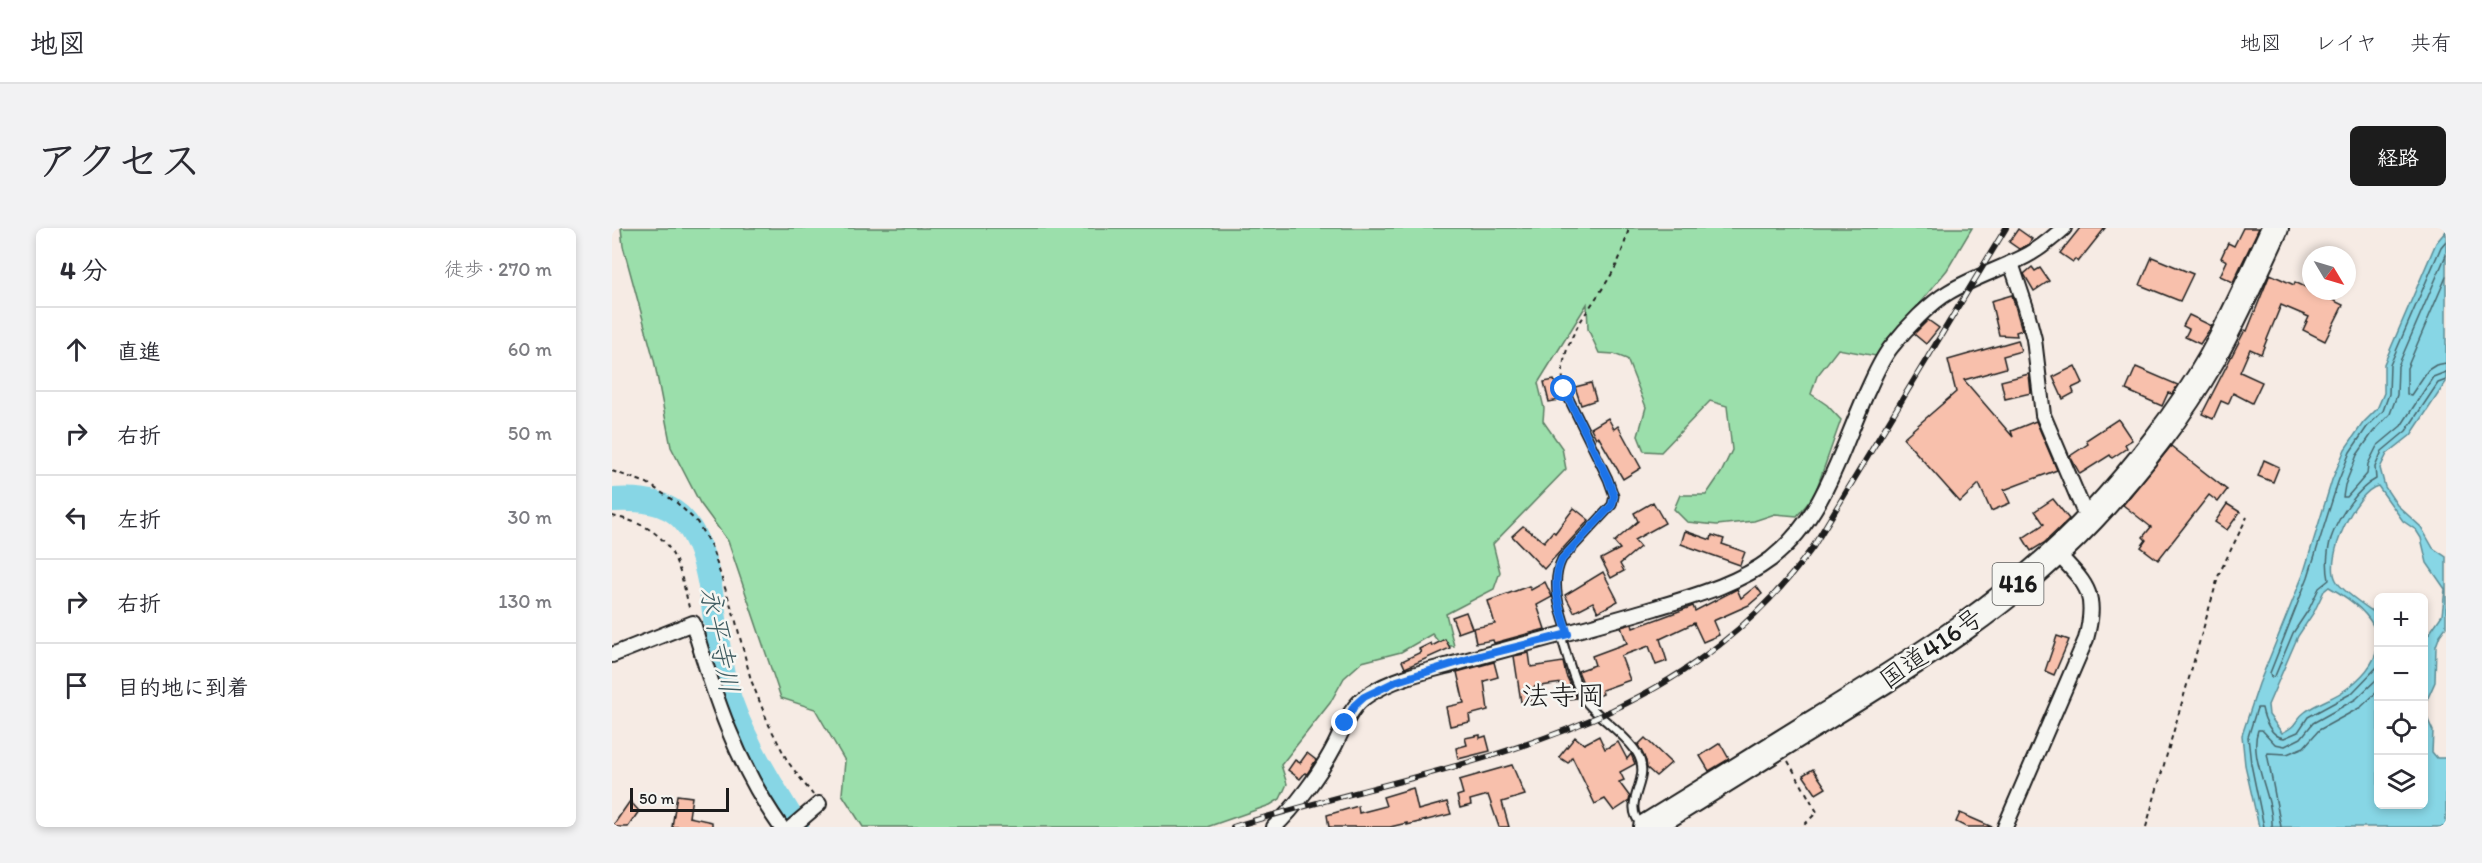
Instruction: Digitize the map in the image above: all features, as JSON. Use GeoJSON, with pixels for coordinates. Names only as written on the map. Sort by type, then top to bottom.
{"type":"FeatureCollection","features":[{"type":"Feature","properties":{"kind":"highway","name":"国道416号"},"geometry":{"type":"LineString","coordinates":[[1647,827],[1890,678],[1950,638],[2056,552],[2092,517],[2162,432],[2210,361],[2275,228]]}},
{"type":"Feature","properties":{"kind":"street"},"geometry":{"type":"LineString","coordinates":[[1274,827],[1327,758],[1354,706],[1364,697],[1397,681],[1438,668],[1564,635],[1683,599],[1750,573],[1771,558],[1798,532],[1821,500],[1847,437],[1889,349],[1906,330],[1946,294],[2042,247],[2064,228]]}},
{"type":"Feature","properties":{"kind":"street"},"geometry":{"type":"LineString","coordinates":[[2011,263],[2034,339],[2043,415],[2083,509],[2092,517]]}},
{"type":"Feature","properties":{"kind":"street"},"geometry":{"type":"LineString","coordinates":[[2005,827],[2086,639],[2092,615],[2090,598],[2081,579],[2056,552]]}},
{"type":"Feature","properties":{"kind":"street"},"geometry":{"type":"LineString","coordinates":[[612,655],[693,624],[716,702],[727,730],[751,778],[781,827]]}},
{"type":"Feature","properties":{"kind":"street"},"geometry":{"type":"LineString","coordinates":[[792,827],[818,805]]}},
{"type":"Feature","properties":{"kind":"lane"},"geometry":{"type":"LineString","coordinates":[[1564,389],[1614,496],[1612,505],[1562,559],[1557,569],[1556,579],[1564,635],[1586,703],[1637,754],[1642,768],[1641,781],[1632,810],[1643,827]]}},
{"type":"Feature","properties":{"kind":"path"},"geometry":{"type":"LineString","coordinates":[[1564,389],[1562,372],[1568,345],[1618,263],[1629,228]]}},
{"type":"Feature","properties":{"kind":"path"},"geometry":{"type":"LineString","coordinates":[[612,471],[647,483],[677,503],[697,522],[711,546],[735,618],[751,680],[769,725],[789,762],[818,805]]}},
{"type":"Feature","properties":{"kind":"path"},"geometry":{"type":"LineString","coordinates":[[612,516],[647,527],[672,551],[679,568],[693,624]]}},
{"type":"Feature","properties":{"kind":"path"},"geometry":{"type":"LineString","coordinates":[[2146,827],[2219,574],[2247,517]]}},
{"type":"Feature","properties":{"kind":"path"},"geometry":{"type":"LineString","coordinates":[[1779,745],[1817,812],[1802,827]]}},
{"type":"Feature","properties":{"kind":"green space"},"geometry":{"type":"Polygon","coordinates":[[[621,228],[1972,228],[1947,270],[1876,356],[1838,349],[1817,376],[1811,394],[1827,405],[1841,420],[1814,496],[1797,516],[1775,514],[1754,521],[1717,525],[1687,522],[1674,509],[1680,495],[1706,495],[1721,473],[1732,450],[1727,406],[1710,401],[1661,452],[1644,451],[1638,436],[1646,407],[1627,359],[1614,354],[1599,353],[1588,329],[1587,304],[1538,383],[1544,408],[1543,421],[1562,448],[1566,469],[1493,544],[1500,572],[1494,589],[1446,614],[1454,646],[1442,646],[1432,634],[1401,652],[1362,662],[1344,678],[1330,703],[1281,765],[1287,784],[1280,799],[1270,805],[1207,827],[863,827],[842,794],[845,761],[815,709],[781,698],[728,541],[700,503],[671,447],[654,360],[623,246],[621,228]]]}},
{"type":"Feature","properties":{"kind":"water"},"geometry":{"type":"Polygon","coordinates":[[[2446,231],[2446,382],[2411,435],[2387,454],[2380,468],[2385,487],[2397,505],[2421,527],[2433,548],[2446,557],[2446,627],[2436,646],[2435,682],[2428,698],[2428,635],[2442,615],[2445,589],[2427,563],[2421,538],[2416,530],[2403,521],[2378,486],[2360,500],[2344,526],[2334,556],[2333,570],[2336,580],[2343,589],[2374,612],[2374,629],[2359,608],[2345,597],[2329,587],[2324,591],[2314,612],[2298,636],[2268,705],[2269,715],[2282,733],[2294,725],[2305,712],[2349,687],[2365,672],[2374,658],[2374,809],[2428,809],[2428,720],[2433,731],[2432,752],[2437,758],[2446,758],[2446,827],[2259,827],[2245,765],[2242,735],[2259,684],[2303,575],[2332,480],[2345,449],[2363,423],[2377,409],[2384,393],[2384,364],[2436,243],[2446,231]]]}},
{"type":"Feature","properties":{"kind":"building"},"geometry":{"type":"Polygon","coordinates":[[[2080,228],[2105,228],[2078,262],[2075,259],[2073,262],[2060,253],[2080,228]]]}},
{"type":"Feature","properties":{"kind":"building"},"geometry":{"type":"Polygon","coordinates":[[[2243,228],[2259,228],[2233,282],[2220,276],[2227,261],[2221,258],[2228,243],[2234,246],[2243,228]]]}},
{"type":"Feature","properties":{"kind":"building"},"geometry":{"type":"Polygon","coordinates":[[[2018,229],[2032,239],[2028,245],[2019,249],[2009,242],[2018,229]]]}},
{"type":"Feature","properties":{"kind":"building"},"geometry":{"type":"Polygon","coordinates":[[[2152,257],[2193,274],[2180,301],[2140,285],[2152,257]]]}},
{"type":"Feature","properties":{"kind":"building"},"geometry":{"type":"Polygon","coordinates":[[[2032,267],[2035,271],[2040,268],[2049,281],[2034,291],[2024,274],[2032,267]]]}},
{"type":"Feature","properties":{"kind":"building"},"geometry":{"type":"Polygon","coordinates":[[[2270,274],[2294,285],[2295,282],[2302,285],[2302,300],[2333,300],[2343,305],[2325,341],[2303,330],[2309,317],[2281,305],[2261,354],[2250,349],[2240,372],[2262,382],[2252,403],[2233,393],[2228,404],[2221,401],[2213,419],[2202,414],[2245,330],[2247,331],[2270,274]]]}},
{"type":"Feature","properties":{"kind":"building"},"geometry":{"type":"Polygon","coordinates":[[[2012,295],[2022,330],[2016,332],[2017,336],[1999,335],[1991,301],[2012,295]]]}},
{"type":"Feature","properties":{"kind":"building"},"geometry":{"type":"Polygon","coordinates":[[[2189,315],[2212,326],[2200,344],[2185,337],[2189,329],[2183,326],[2189,315]]]}},
{"type":"Feature","properties":{"kind":"building"},"geometry":{"type":"Polygon","coordinates":[[[1928,320],[1939,328],[1926,344],[1914,334],[1928,320]]]}},
{"type":"Feature","properties":{"kind":"building"},"geometry":{"type":"Polygon","coordinates":[[[2018,340],[2021,351],[2003,356],[2006,368],[1964,380],[2013,437],[2011,431],[2036,421],[2057,470],[2004,490],[2010,503],[1991,511],[1979,484],[1960,502],[1903,438],[1956,392],[1948,360],[2018,340]]]}},
{"type":"Feature","properties":{"kind":"building"},"geometry":{"type":"Polygon","coordinates":[[[2075,366],[2083,383],[2072,388],[2074,393],[2063,399],[2053,377],[2075,366]]]}},
{"type":"Feature","properties":{"kind":"building"},"geometry":{"type":"Polygon","coordinates":[[[2136,367],[2178,385],[2172,394],[2168,393],[2162,406],[2126,390],[2136,367]]]}},
{"type":"Feature","properties":{"kind":"building"},"geometry":{"type":"Polygon","coordinates":[[[2029,374],[2031,393],[2005,399],[2001,381],[2029,374]]]}},
{"type":"Feature","properties":{"kind":"building"},"geometry":{"type":"Polygon","coordinates":[[[1554,380],[1560,400],[1549,402],[1544,382],[1554,380]]]}},
{"type":"Feature","properties":{"kind":"building"},"geometry":{"type":"Polygon","coordinates":[[[1591,383],[1596,400],[1581,405],[1575,387],[1591,383]]]}},
{"type":"Feature","properties":{"kind":"building"},"geometry":{"type":"Polygon","coordinates":[[[1608,418],[1614,429],[1618,426],[1641,468],[1623,479],[1591,428],[1608,418]]]}},
{"type":"Feature","properties":{"kind":"building"},"geometry":{"type":"Polygon","coordinates":[[[2118,419],[2132,440],[2125,444],[2127,448],[2112,458],[2110,455],[2080,474],[2070,456],[2088,444],[2086,440],[2118,419]]]}},
{"type":"Feature","properties":{"kind":"building"},"geometry":{"type":"Polygon","coordinates":[[[2171,446],[2227,490],[2218,502],[2209,495],[2158,560],[2141,547],[2146,540],[2143,537],[2151,527],[2123,505],[2171,446]]]}},
{"type":"Feature","properties":{"kind":"building"},"geometry":{"type":"Polygon","coordinates":[[[2264,460],[2279,467],[2273,482],[2258,476],[2264,460]]]}},
{"type":"Feature","properties":{"kind":"building"},"geometry":{"type":"Polygon","coordinates":[[[2053,499],[2069,519],[2044,543],[2031,551],[2023,538],[2044,524],[2035,511],[2053,499]]]}},
{"type":"Feature","properties":{"kind":"building"},"geometry":{"type":"Polygon","coordinates":[[[1653,502],[1665,523],[1634,540],[1640,547],[1620,564],[1624,571],[1611,578],[1601,559],[1620,549],[1614,542],[1638,521],[1634,513],[1653,502]]]}},
{"type":"Feature","properties":{"kind":"building"},"geometry":{"type":"Polygon","coordinates":[[[2227,504],[2240,512],[2227,530],[2215,522],[2227,504]]]}},
{"type":"Feature","properties":{"kind":"building"},"geometry":{"type":"Polygon","coordinates":[[[1574,508],[1589,520],[1544,569],[1512,536],[1523,526],[1544,542],[1553,531],[1555,533],[1574,508]]]}},
{"type":"Feature","properties":{"kind":"building"},"geometry":{"type":"Polygon","coordinates":[[[1685,531],[1711,540],[1712,535],[1724,539],[1722,544],[1745,552],[1740,565],[1681,544],[1685,531]]]}},
{"type":"Feature","properties":{"kind":"building"},"geometry":{"type":"Polygon","coordinates":[[[1603,572],[1618,601],[1598,612],[1593,602],[1574,612],[1565,595],[1603,572]]]}},
{"type":"Feature","properties":{"kind":"building"},"geometry":{"type":"Polygon","coordinates":[[[1545,582],[1552,597],[1537,605],[1545,629],[1494,643],[1493,640],[1476,643],[1473,628],[1495,624],[1488,601],[1529,586],[1531,590],[1545,582]]]}},
{"type":"Feature","properties":{"kind":"building"},"geometry":{"type":"Polygon","coordinates":[[[1756,586],[1762,594],[1749,605],[1713,621],[1719,635],[1703,642],[1694,623],[1660,639],[1667,661],[1656,665],[1649,646],[1621,656],[1630,680],[1602,690],[1603,694],[1591,699],[1588,695],[1578,671],[1595,665],[1592,656],[1627,643],[1621,627],[1632,624],[1633,628],[1693,606],[1695,611],[1737,589],[1741,598],[1756,586]]]}},
{"type":"Feature","properties":{"kind":"building"},"geometry":{"type":"Polygon","coordinates":[[[1466,612],[1472,628],[1458,633],[1452,617],[1466,612]]]}},
{"type":"Feature","properties":{"kind":"building"},"geometry":{"type":"Polygon","coordinates":[[[2057,636],[2069,640],[2054,675],[2045,671],[2057,636]]]}},
{"type":"Feature","properties":{"kind":"building"},"geometry":{"type":"Polygon","coordinates":[[[1445,639],[1450,648],[1405,668],[1402,661],[1421,652],[1419,649],[1431,643],[1432,646],[1445,639]]]}},
{"type":"Feature","properties":{"kind":"building"},"geometry":{"type":"Polygon","coordinates":[[[1529,653],[1531,667],[1563,662],[1566,675],[1577,698],[1567,699],[1562,683],[1534,687],[1536,700],[1521,702],[1514,656],[1529,653]]]}},
{"type":"Feature","properties":{"kind":"building"},"geometry":{"type":"Polygon","coordinates":[[[1494,662],[1498,677],[1484,681],[1488,710],[1469,715],[1470,722],[1450,726],[1446,707],[1464,703],[1457,672],[1494,662]]]}},
{"type":"Feature","properties":{"kind":"building"},"geometry":{"type":"Polygon","coordinates":[[[1480,735],[1480,738],[1486,736],[1490,751],[1458,759],[1456,748],[1467,745],[1465,738],[1480,735]]]}},
{"type":"Feature","properties":{"kind":"building"},"geometry":{"type":"Polygon","coordinates":[[[1599,736],[1605,749],[1618,742],[1627,759],[1631,754],[1635,764],[1620,772],[1624,780],[1619,782],[1630,797],[1629,801],[1614,811],[1605,799],[1595,804],[1572,757],[1568,763],[1559,757],[1575,737],[1584,744],[1599,736]]]}},
{"type":"Feature","properties":{"kind":"building"},"geometry":{"type":"Polygon","coordinates":[[[1645,738],[1671,763],[1656,776],[1647,768],[1638,745],[1645,738]]]}},
{"type":"Feature","properties":{"kind":"building"},"geometry":{"type":"Polygon","coordinates":[[[1720,743],[1729,759],[1709,771],[1700,756],[1720,743]]]}},
{"type":"Feature","properties":{"kind":"building"},"geometry":{"type":"Polygon","coordinates":[[[1307,753],[1316,760],[1307,774],[1305,773],[1300,779],[1288,770],[1295,760],[1300,763],[1307,753]]]}},
{"type":"Feature","properties":{"kind":"building"},"geometry":{"type":"Polygon","coordinates":[[[1512,765],[1525,795],[1502,802],[1509,827],[1499,827],[1488,795],[1470,800],[1471,805],[1460,808],[1457,796],[1463,794],[1459,780],[1512,765]]]}},
{"type":"Feature","properties":{"kind":"building"},"geometry":{"type":"Polygon","coordinates":[[[1813,769],[1826,788],[1816,794],[1803,775],[1813,769]]]}},
{"type":"Feature","properties":{"kind":"building"},"geometry":{"type":"Polygon","coordinates":[[[1413,788],[1418,810],[1447,802],[1451,814],[1390,827],[1329,827],[1327,815],[1358,806],[1359,813],[1386,806],[1383,797],[1413,788]]]}},
{"type":"Feature","properties":{"kind":"building"},"geometry":{"type":"Polygon","coordinates":[[[677,795],[692,797],[689,817],[712,822],[712,827],[672,827],[677,795]]]}},
{"type":"Feature","properties":{"kind":"building"},"geometry":{"type":"Polygon","coordinates":[[[630,801],[639,811],[628,827],[612,827],[630,801]]]}},
{"type":"Feature","properties":{"kind":"building"},"geometry":{"type":"Polygon","coordinates":[[[1960,813],[1992,827],[1966,827],[1956,822],[1960,813]]]}},
{"type":"Feature","properties":{"kind":"waterway","name":"永平寺川"},"geometry":{"type":"LineString","coordinates":[[612,500],[642,500],[670,509],[686,522],[697,541],[711,589],[721,664],[731,703],[756,758],[797,827]]}},
{"type":"Feature","properties":{"kind":"railway"},"geometry":{"type":"LineString","coordinates":[[1233,827],[1473,761],[1550,736],[1623,705],[1692,665],[1756,613],[1813,547],[2006,228]]}},
{"type":"Feature","properties":{"kind":"district","name":"法寺岡"},"geometry":{"type":"Point","coordinates":[1563,695]}},
{"type":"Feature","properties":{"kind":"route"},"geometry":{"type":"LineString","coordinates":[[1345,723],[1354,706],[1364,697],[1397,681],[1472,658],[1568,634],[1560,609],[1557,569],[1562,559],[1612,505],[1614,496],[1564,389]]}}]}
